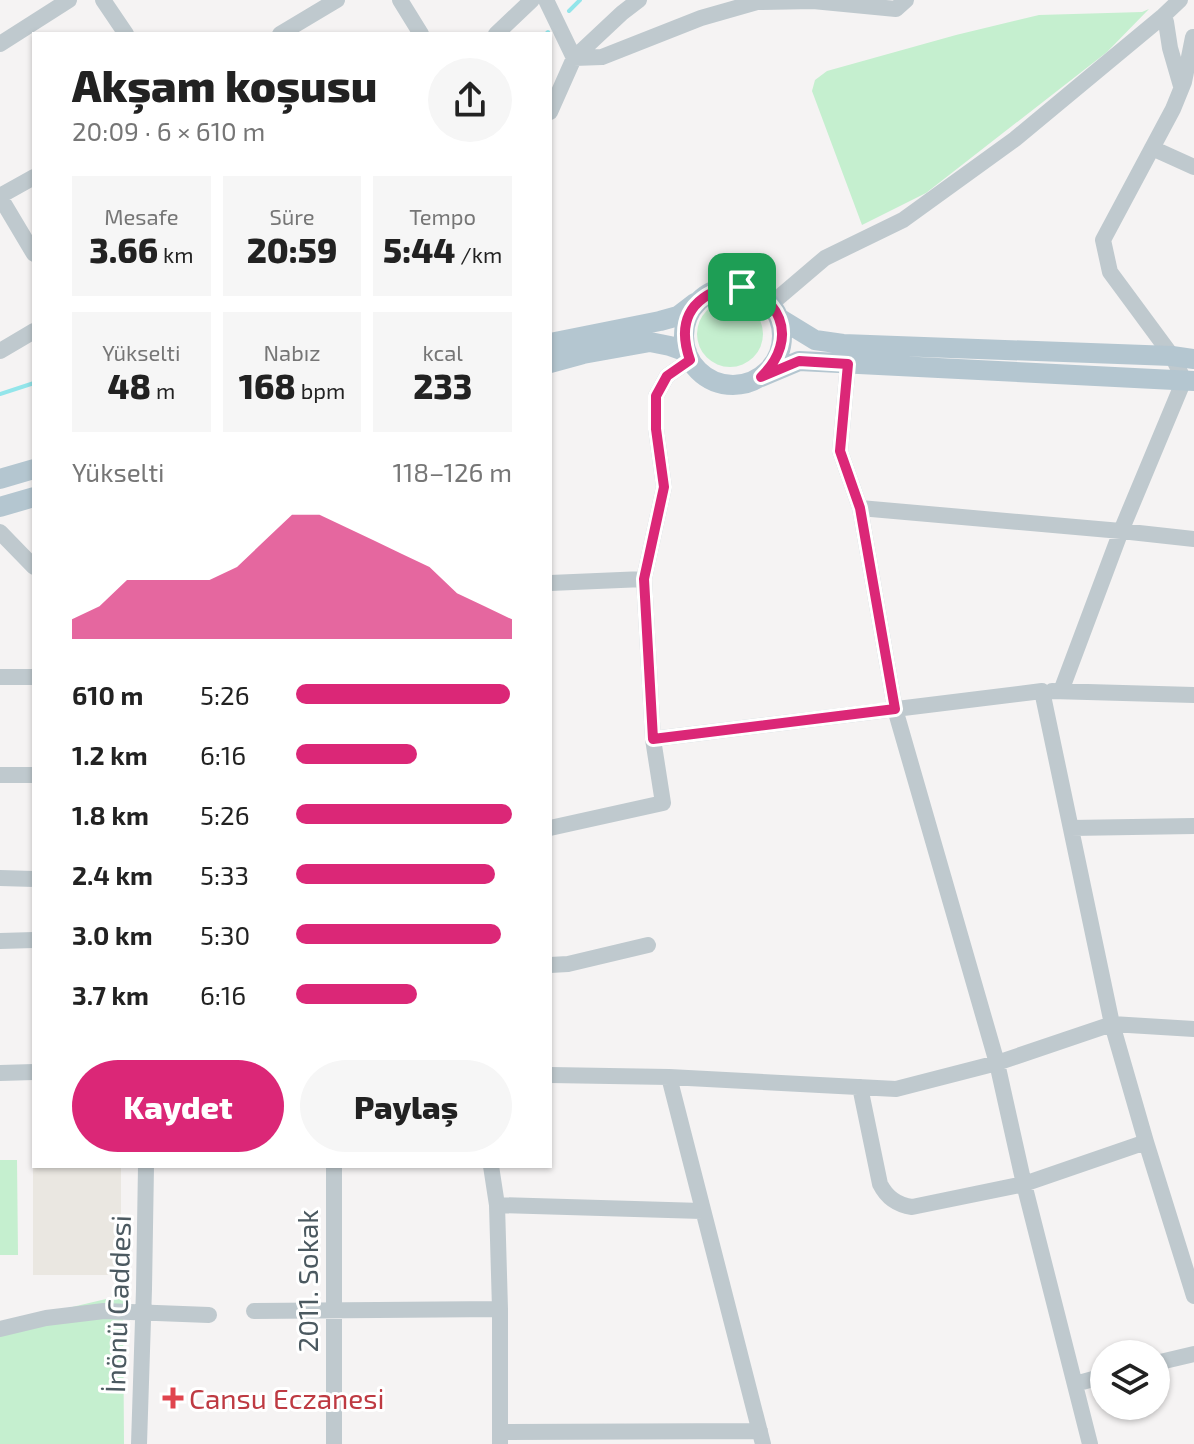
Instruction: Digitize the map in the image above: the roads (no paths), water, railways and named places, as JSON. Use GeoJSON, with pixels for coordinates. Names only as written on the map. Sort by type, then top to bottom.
{"type":"FeatureCollection","features":[{"type":"Feature","properties":{"kind":"main road"},"geometry":{"type":"LineString","coordinates":[[552,343],[678,316],[711,292],[726,287],[742,287],[758,293],[775,311],[815,340],[843,344],[1194,359]]}},
{"type":"Feature","properties":{"kind":"main road"},"geometry":{"type":"LineString","coordinates":[[698,301],[684,329],[689,356],[700,373],[729,385],[746,383],[799,361],[1189,380]]}},
{"type":"Feature","properties":{"kind":"main road"},"geometry":{"type":"LineString","coordinates":[[761,377],[773,365],[780,351],[782,334],[775,311]]}},
{"type":"Feature","properties":{"kind":"main road"},"geometry":{"type":"LineString","coordinates":[[552,362],[650,342],[670,346],[689,356]]}},
{"type":"Feature","properties":{"kind":"main road"},"geometry":{"type":"LineString","coordinates":[[0,479],[32,470]]}},
{"type":"Feature","properties":{"kind":"main road"},"geometry":{"type":"LineString","coordinates":[[0,507],[32,498]]}},
{"type":"Feature","properties":{"kind":"street"},"geometry":{"type":"LineString","coordinates":[[0,44],[69,0]]}},
{"type":"Feature","properties":{"kind":"street"},"geometry":{"type":"LineString","coordinates":[[103,0],[125,32]]}},
{"type":"Feature","properties":{"kind":"street"},"geometry":{"type":"LineString","coordinates":[[283,32],[337,0]]}},
{"type":"Feature","properties":{"kind":"street"},"geometry":{"type":"LineString","coordinates":[[400,0],[420,32]]}},
{"type":"Feature","properties":{"kind":"street"},"geometry":{"type":"LineString","coordinates":[[498,32],[532,0]]}},
{"type":"Feature","properties":{"kind":"street"},"geometry":{"type":"LineString","coordinates":[[546,0],[574,58]]}},
{"type":"Feature","properties":{"kind":"street"},"geometry":{"type":"LineString","coordinates":[[552,108],[574,58],[639,0]]}},
{"type":"Feature","properties":{"kind":"street"},"geometry":{"type":"LineString","coordinates":[[574,58],[602,57],[701,18],[757,2],[813,1],[896,9],[906,0]]}},
{"type":"Feature","properties":{"kind":"street"},"geometry":{"type":"LineString","coordinates":[[1161,0],[1182,89]]}},
{"type":"Feature","properties":{"kind":"street"},"geometry":{"type":"LineString","coordinates":[[775,311],[825,258],[903,220],[1015,139],[1164,20],[1180,0]]}},
{"type":"Feature","properties":{"kind":"street"},"geometry":{"type":"LineString","coordinates":[[1061,691],[1121,531],[1189,380],[1110,272],[1103,240],[1182,89],[1193,37],[1177,31],[1164,20]]}},
{"type":"Feature","properties":{"kind":"street"},"geometry":{"type":"LineString","coordinates":[[1152,148],[1194,167]]}},
{"type":"Feature","properties":{"kind":"street"},"geometry":{"type":"LineString","coordinates":[[32,178],[0,196],[32,251]]}},
{"type":"Feature","properties":{"kind":"street"},"geometry":{"type":"LineString","coordinates":[[0,351],[32,332]]}},
{"type":"Feature","properties":{"kind":"street"},"geometry":{"type":"LineString","coordinates":[[552,828],[663,803],[653,739],[644,579],[664,487],[656,429],[656,396],[667,376],[689,356]]}},
{"type":"Feature","properties":{"kind":"street"},"geometry":{"type":"LineString","coordinates":[[848,364],[840,451],[860,508],[895,709],[997,1063],[1024,1184],[1090,1444]]}},
{"type":"Feature","properties":{"kind":"street"},"geometry":{"type":"LineString","coordinates":[[860,508],[1194,539]]}},
{"type":"Feature","properties":{"kind":"street"},"geometry":{"type":"LineString","coordinates":[[0,532],[32,565]]}},
{"type":"Feature","properties":{"kind":"street"},"geometry":{"type":"LineString","coordinates":[[552,583],[644,579]]}},
{"type":"Feature","properties":{"kind":"street"},"geometry":{"type":"LineString","coordinates":[[0,677],[32,677]]}},
{"type":"Feature","properties":{"kind":"street"},"geometry":{"type":"LineString","coordinates":[[653,739],[1042,691],[1194,695]]}},
{"type":"Feature","properties":{"kind":"street"},"geometry":{"type":"LineString","coordinates":[[1042,691],[1112,1024],[1194,1296]]}},
{"type":"Feature","properties":{"kind":"street"},"geometry":{"type":"LineString","coordinates":[[0,775],[32,775]]}},
{"type":"Feature","properties":{"kind":"street"},"geometry":{"type":"LineString","coordinates":[[1071,828],[1194,826]]}},
{"type":"Feature","properties":{"kind":"street"},"geometry":{"type":"LineString","coordinates":[[0,878],[32,879]]}},
{"type":"Feature","properties":{"kind":"street"},"geometry":{"type":"LineString","coordinates":[[0,941],[32,940]]}},
{"type":"Feature","properties":{"kind":"street"},"geometry":{"type":"LineString","coordinates":[[552,965],[648,945]]}},
{"type":"Feature","properties":{"kind":"street"},"geometry":{"type":"LineString","coordinates":[[552,1075],[669,1077],[896,1089],[997,1063],[1112,1024],[1194,1029]]}},
{"type":"Feature","properties":{"kind":"street"},"geometry":{"type":"LineString","coordinates":[[0,1073],[32,1072]]}},
{"type":"Feature","properties":{"kind":"street"},"geometry":{"type":"LineString","coordinates":[[491,1168],[497,1205],[500,1438],[762,1438],[669,1077]]}},
{"type":"Feature","properties":{"kind":"street"},"geometry":{"type":"LineString","coordinates":[[860,1087],[880,1184],[898,1204],[912,1207],[1024,1184],[1146,1142]]}},
{"type":"Feature","properties":{"kind":"street","name":"İnönü Caddesi"},"geometry":{"type":"LineString","coordinates":[[139,1444],[146,1168]]}},
{"type":"Feature","properties":{"kind":"street","name":"2011. Sokak"},"geometry":{"type":"LineString","coordinates":[[334,1168],[334,1444]]}},
{"type":"Feature","properties":{"kind":"street"},"geometry":{"type":"LineString","coordinates":[[497,1205],[702,1211]]}},
{"type":"Feature","properties":{"kind":"street"},"geometry":{"type":"LineString","coordinates":[[254,1311],[500,1309]]}},
{"type":"Feature","properties":{"kind":"street"},"geometry":{"type":"LineString","coordinates":[[0,1329],[46,1318],[104,1311],[209,1315]]}},
{"type":"Feature","properties":{"kind":"street"},"geometry":{"type":"LineString","coordinates":[[1170,1360],[1194,1354]]}},
{"type":"Feature","properties":{"kind":"street"},"geometry":{"type":"LineString","coordinates":[[1075,1384],[1090,1380]]}},
{"type":"Feature","properties":{"kind":"waterway"},"geometry":{"type":"LineString","coordinates":[[569,11],[580,0]]}},
{"type":"Feature","properties":{"kind":"waterway"},"geometry":{"type":"LineString","coordinates":[[0,394],[32,384]]}},
{"type":"Feature","properties":{"kind":"place","name":"Cansu Eczanesi"},"geometry":{"type":"Point","coordinates":[173,1398]}}]}
